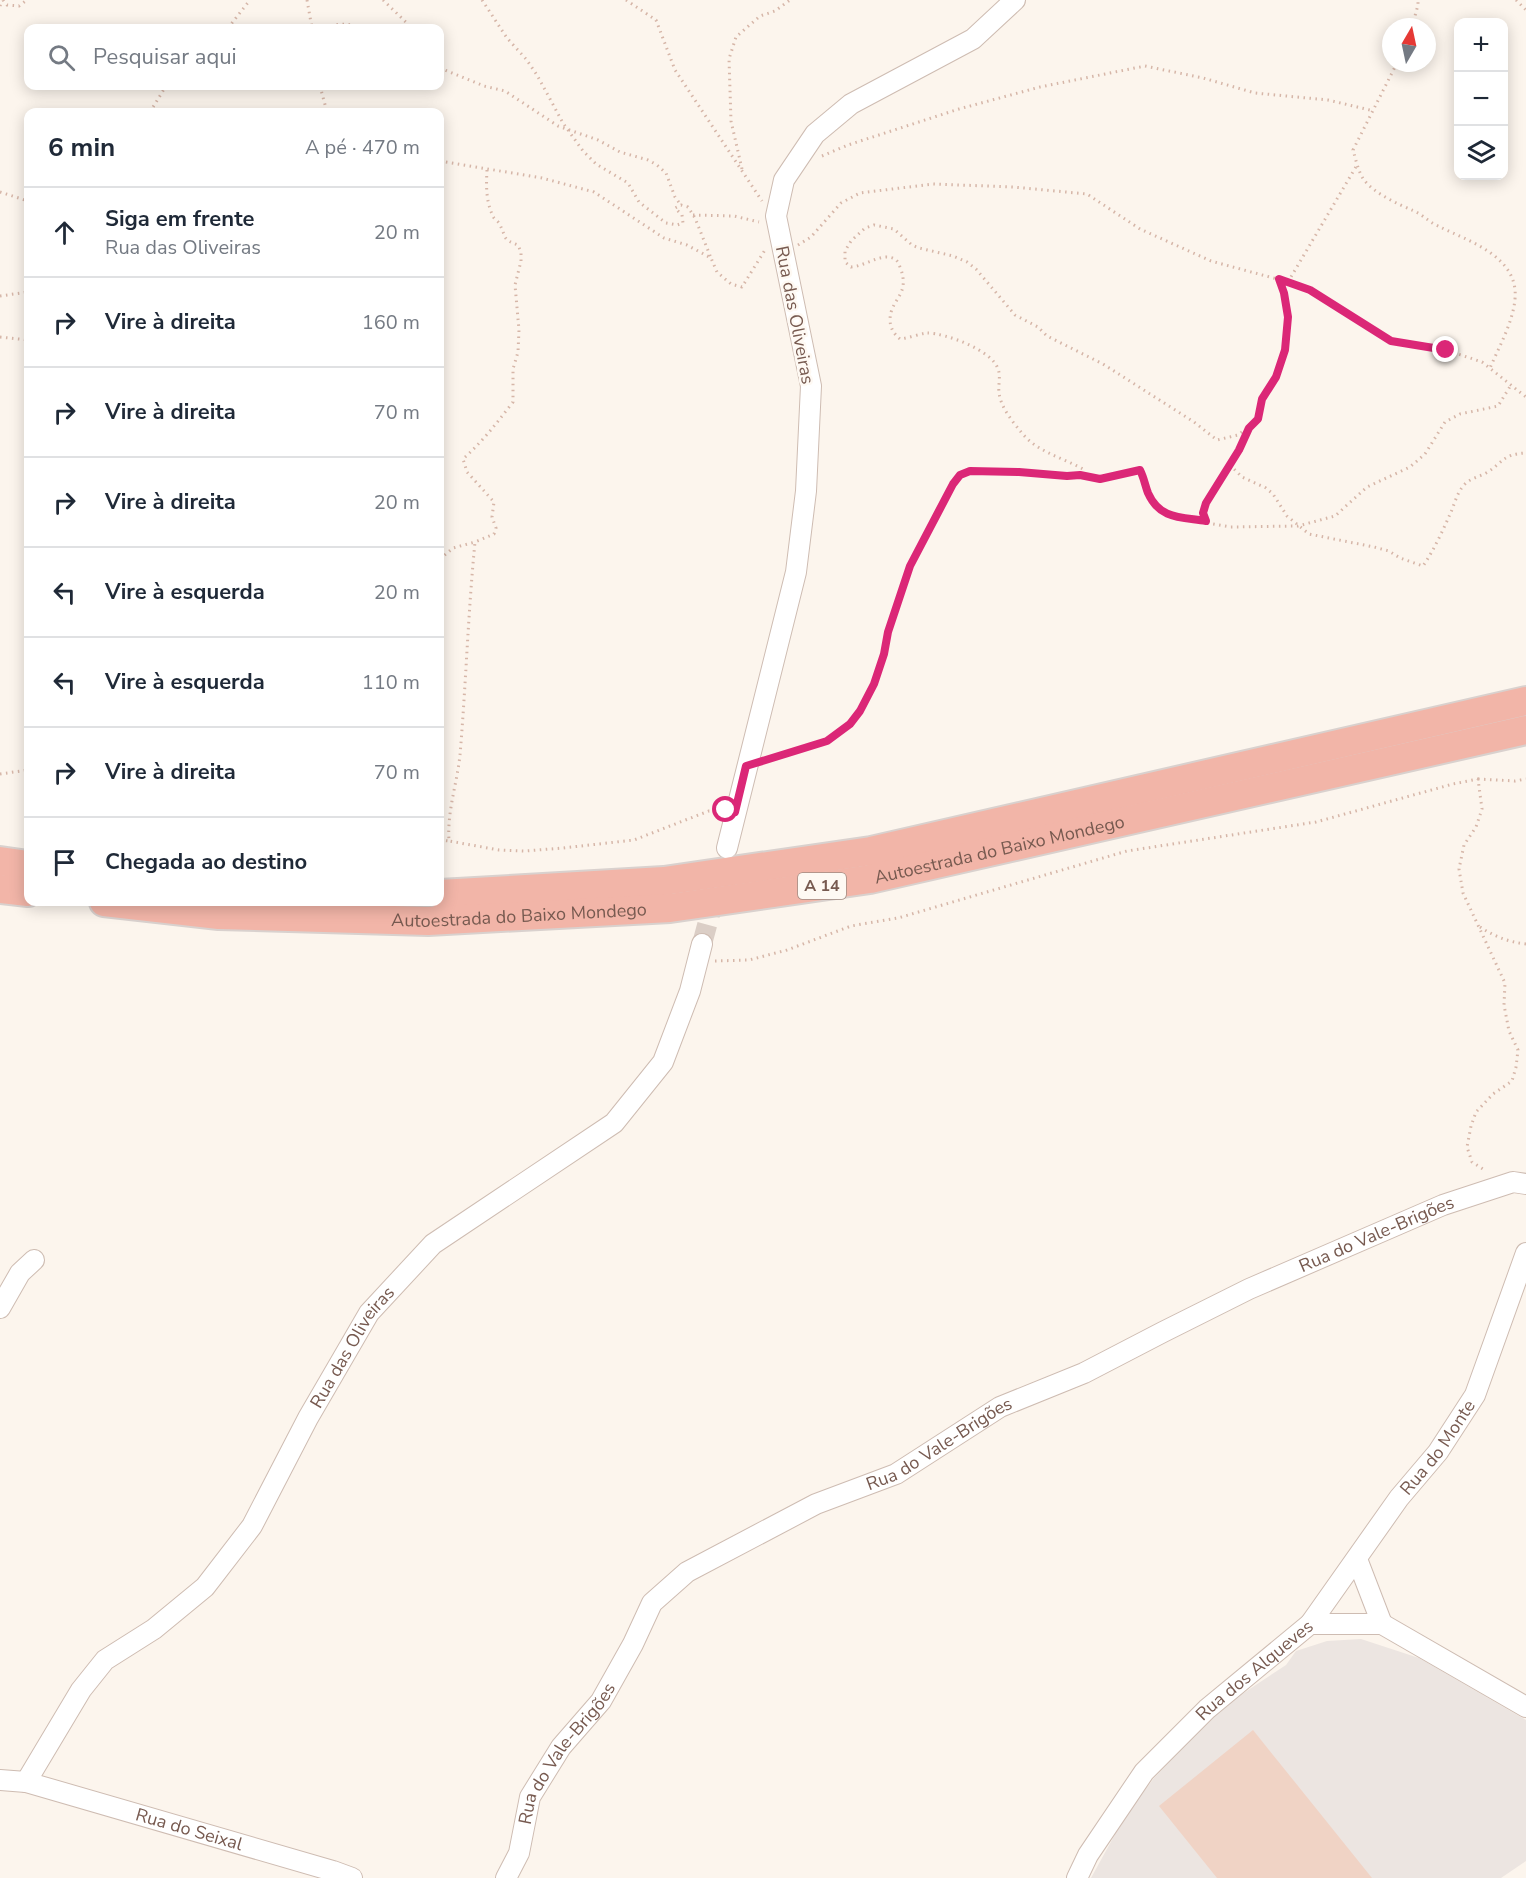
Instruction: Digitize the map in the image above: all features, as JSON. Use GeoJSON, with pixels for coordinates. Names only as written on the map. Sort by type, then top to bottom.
{"type":"FeatureCollection","features":[{"type":"Feature","properties":{"kind":"highway","name":"Autoestrada do Baixo Mondego"},"geometry":{"type":"LineString","coordinates":[[444,894],[664,880],[871,851],[1526,701]]}},
{"type":"Feature","properties":{"kind":"highway","name":"Autoestrada do Baixo Mondego"},"geometry":{"type":"LineString","coordinates":[[139,906],[219,915],[428,921],[670,908],[870,879],[1526,730]]}},
{"type":"Feature","properties":{"kind":"highway"},"geometry":{"type":"LineString","coordinates":[[0,861],[24,864]]}},
{"type":"Feature","properties":{"kind":"highway"},"geometry":{"type":"LineString","coordinates":[[0,889],[24,892]]}},
{"type":"Feature","properties":{"kind":"street","name":"Rua das Oliveiras"},"geometry":{"type":"LineString","coordinates":[[726,848],[796,572],[806,491],[811,386],[777,223],[784,180],[815,134],[851,104],[973,39],[1015,0]]}},
{"type":"Feature","properties":{"kind":"street","name":"Rua das Oliveiras"},"geometry":{"type":"LineString","coordinates":[[26,1782],[81,1690],[105,1660],[154,1629],[205,1587],[252,1526],[308,1418],[369,1313],[433,1244],[614,1123],[663,1062],[690,991],[700,952]]}},
{"type":"Feature","properties":{"kind":"street","name":"Rua do Vale-Brigões"},"geometry":{"type":"LineString","coordinates":[[506,1878],[519,1853],[530,1797],[561,1747],[601,1701],[652,1604],[687,1572],[816,1504],[896,1474],[1000,1407],[1084,1373],[1249,1289],[1443,1205],[1513,1182],[1526,1184]]}},
{"type":"Feature","properties":{"kind":"street","name":"Rua do Monte"},"geometry":{"type":"LineString","coordinates":[[1310,1624],[1399,1498],[1438,1452],[1475,1395],[1526,1253]]}},
{"type":"Feature","properties":{"kind":"street"},"geometry":{"type":"LineString","coordinates":[[0,1308],[20,1274],[33,1260]]}},
{"type":"Feature","properties":{"kind":"street"},"geometry":{"type":"LineString","coordinates":[[1357,1559],[1382,1624]]}},
{"type":"Feature","properties":{"kind":"street","name":"Rua dos Alqueves"},"geometry":{"type":"LineString","coordinates":[[1077,1878],[1088,1855],[1144,1772],[1207,1709],[1310,1624],[1382,1624],[1526,1707]]}},
{"type":"Feature","properties":{"kind":"street","name":"Rua do Seixal"},"geometry":{"type":"LineString","coordinates":[[0,1780],[26,1782],[338,1876]]}},
{"type":"Feature","properties":{"kind":"path"},"geometry":{"type":"LineString","coordinates":[[0,6],[2,0],[7,5],[19,6],[27,0]]}},
{"type":"Feature","properties":{"kind":"path"},"geometry":{"type":"LineString","coordinates":[[231,24],[250,0]]}},
{"type":"Feature","properties":{"kind":"path"},"geometry":{"type":"LineString","coordinates":[[307,0],[311,24]]}},
{"type":"Feature","properties":{"kind":"path"},"geometry":{"type":"LineString","coordinates":[[383,0],[408,24]]}},
{"type":"Feature","properties":{"kind":"path"},"geometry":{"type":"LineString","coordinates":[[482,0],[507,38],[537,75],[567,130],[596,164],[628,183],[639,202],[666,223],[676,225],[683,223],[682,215],[675,208],[681,205]]}},
{"type":"Feature","properties":{"kind":"path"},"geometry":{"type":"LineString","coordinates":[[626,0],[656,20],[675,70],[777,223]]}},
{"type":"Feature","properties":{"kind":"path"},"geometry":{"type":"LineString","coordinates":[[743,171],[731,121],[729,59],[736,37],[747,26],[760,16],[775,11],[790,0]]}},
{"type":"Feature","properties":{"kind":"path"},"geometry":{"type":"LineString","coordinates":[[1414,18],[1418,0]]}},
{"type":"Feature","properties":{"kind":"path"},"geometry":{"type":"LineString","coordinates":[[1516,0],[1526,10]]}},
{"type":"Feature","properties":{"kind":"path"},"geometry":{"type":"LineString","coordinates":[[790,170],[848,145],[959,109],[1040,87],[1145,66],[1203,78],[1255,93],[1328,100],[1374,111]]}},
{"type":"Feature","properties":{"kind":"path"},"geometry":{"type":"LineString","coordinates":[[444,70],[484,86],[505,91],[547,120],[567,130],[598,140],[621,153],[648,160],[657,165],[666,173],[675,197],[681,205],[688,207],[693,215],[717,272],[731,284],[742,287],[766,249],[777,223]]}},
{"type":"Feature","properties":{"kind":"path"},"geometry":{"type":"LineString","coordinates":[[1393,72],[1353,150],[1357,165],[1365,181],[1378,191],[1435,224],[1469,239],[1502,262],[1515,287],[1515,299],[1511,316],[1490,368]]}},
{"type":"Feature","properties":{"kind":"path"},"geometry":{"type":"LineString","coordinates":[[152,108],[164,90]]}},
{"type":"Feature","properties":{"kind":"path"},"geometry":{"type":"LineString","coordinates":[[321,90],[326,108]]}},
{"type":"Feature","properties":{"kind":"path"},"geometry":{"type":"LineString","coordinates":[[444,162],[542,178],[594,192],[664,238],[687,245],[711,258]]}},
{"type":"Feature","properties":{"kind":"path"},"geometry":{"type":"LineString","coordinates":[[1288,282],[1357,165]]}},
{"type":"Feature","properties":{"kind":"path"},"geometry":{"type":"LineString","coordinates":[[444,556],[453,548],[494,534],[496,528],[492,517],[494,502],[467,472],[463,459],[490,433],[493,425],[513,402],[513,369],[518,352],[519,330],[515,285],[522,252],[518,245],[503,236],[501,226],[489,206],[486,194],[487,170]]}},
{"type":"Feature","properties":{"kind":"path"},"geometry":{"type":"LineString","coordinates":[[783,254],[811,237],[842,203],[860,194],[933,184],[1012,187],[1087,194],[1140,229],[1211,261],[1279,279],[1310,290],[1391,341],[1446,350],[1482,362],[1526,397]]}},
{"type":"Feature","properties":{"kind":"path"},"geometry":{"type":"LineString","coordinates":[[0,192],[24,200]]}},
{"type":"Feature","properties":{"kind":"path"},"geometry":{"type":"LineString","coordinates":[[693,215],[745,217],[777,223]]}},
{"type":"Feature","properties":{"kind":"path"},"geometry":{"type":"LineString","coordinates":[[1080,475],[1083,469],[1029,442],[1019,430],[1003,404],[999,393],[998,369],[992,360],[971,345],[950,338],[926,333],[900,339],[895,335],[890,317],[904,285],[899,263],[893,258],[885,257],[861,266],[851,267],[845,262],[845,251],[865,228],[874,225],[885,226],[901,234],[912,245],[954,256],[967,262],[976,269],[1015,315],[1038,327],[1047,336],[1103,364],[1194,422],[1217,440],[1238,435],[1258,419],[1262,399],[1276,377],[1285,350],[1288,317],[1279,279]]}},
{"type":"Feature","properties":{"kind":"path"},"geometry":{"type":"LineString","coordinates":[[1,296],[24,293]]}},
{"type":"Feature","properties":{"kind":"path"},"geometry":{"type":"LineString","coordinates":[[0,337],[24,340]]}},
{"type":"Feature","properties":{"kind":"path"},"geometry":{"type":"LineString","coordinates":[[746,766],[827,741],[850,724],[860,711],[874,684],[910,566],[953,484],[960,475],[970,471],[981,471],[1080,475],[1100,479],[1140,470],[1149,494],[1157,507],[1170,516],[1239,527],[1298,526],[1335,516],[1367,487],[1410,466],[1425,454],[1445,422],[1460,414],[1498,406],[1511,385]]}},
{"type":"Feature","properties":{"kind":"path"},"geometry":{"type":"LineString","coordinates":[[1206,521],[1203,513],[1206,503],[1230,465],[1249,428]]}},
{"type":"Feature","properties":{"kind":"path"},"geometry":{"type":"LineString","coordinates":[[1230,465],[1242,477],[1266,488],[1273,494],[1287,516],[1309,534],[1374,547],[1423,566],[1461,489],[1467,482],[1486,473],[1503,459],[1526,453]]}},
{"type":"Feature","properties":{"kind":"path"},"geometry":{"type":"LineString","coordinates":[[449,842],[450,802],[460,758],[475,542]]}},
{"type":"Feature","properties":{"kind":"path"},"geometry":{"type":"LineString","coordinates":[[0,774],[24,771]]}},
{"type":"Feature","properties":{"kind":"path"},"geometry":{"type":"LineString","coordinates":[[1478,779],[1482,809],[1476,826],[1464,845],[1459,869],[1463,893],[1505,983],[1504,1005],[1507,1022],[1518,1050],[1512,1081],[1494,1094],[1476,1112],[1467,1147],[1472,1162],[1486,1171],[1497,1173]]}},
{"type":"Feature","properties":{"kind":"path"},"geometry":{"type":"LineString","coordinates":[[700,952],[725,962],[749,960],[787,950],[851,926],[898,918],[1127,851],[1316,822],[1478,779],[1515,781],[1526,779]]}},
{"type":"Feature","properties":{"kind":"path"},"geometry":{"type":"LineString","coordinates":[[444,841],[499,850],[525,851],[563,848],[634,840],[709,811],[735,812]]}},
{"type":"Feature","properties":{"kind":"path"},"geometry":{"type":"LineString","coordinates":[[1478,926],[1493,936],[1526,944]]}},
{"type":"Feature","properties":{"kind":"shaded area"},"geometry":{"type":"Polygon","coordinates":[[[1361,1639],[1419,1658],[1526,1720],[1526,1861],[1501,1878],[1091,1878],[1124,1818],[1154,1778],[1218,1710],[1286,1665],[1296,1651],[1327,1641],[1361,1639]]]}},
{"type":"Feature","properties":{"kind":"building"},"geometry":{"type":"Polygon","coordinates":[[[1253,1730],[1372,1878],[1217,1878],[1159,1806],[1253,1730]]]}},
{"type":"Feature","properties":{"kind":"tunnel"},"geometry":{"type":"LineString","coordinates":[[702,944],[716,892]]}},
{"type":"Feature","properties":{"kind":"route"},"geometry":{"type":"LineString","coordinates":[[726,810],[735,812],[746,766],[827,741],[850,724],[860,711],[874,684],[910,566],[953,484],[960,475],[970,471],[1019,472],[1048,476],[1080,475],[1100,479],[1140,470],[1149,494],[1157,507],[1170,516],[1206,521],[1203,513],[1206,503],[1239,450],[1249,428],[1258,419],[1262,399],[1276,377],[1285,350],[1288,317],[1279,279],[1310,290],[1391,341],[1446,350]]}}]}
